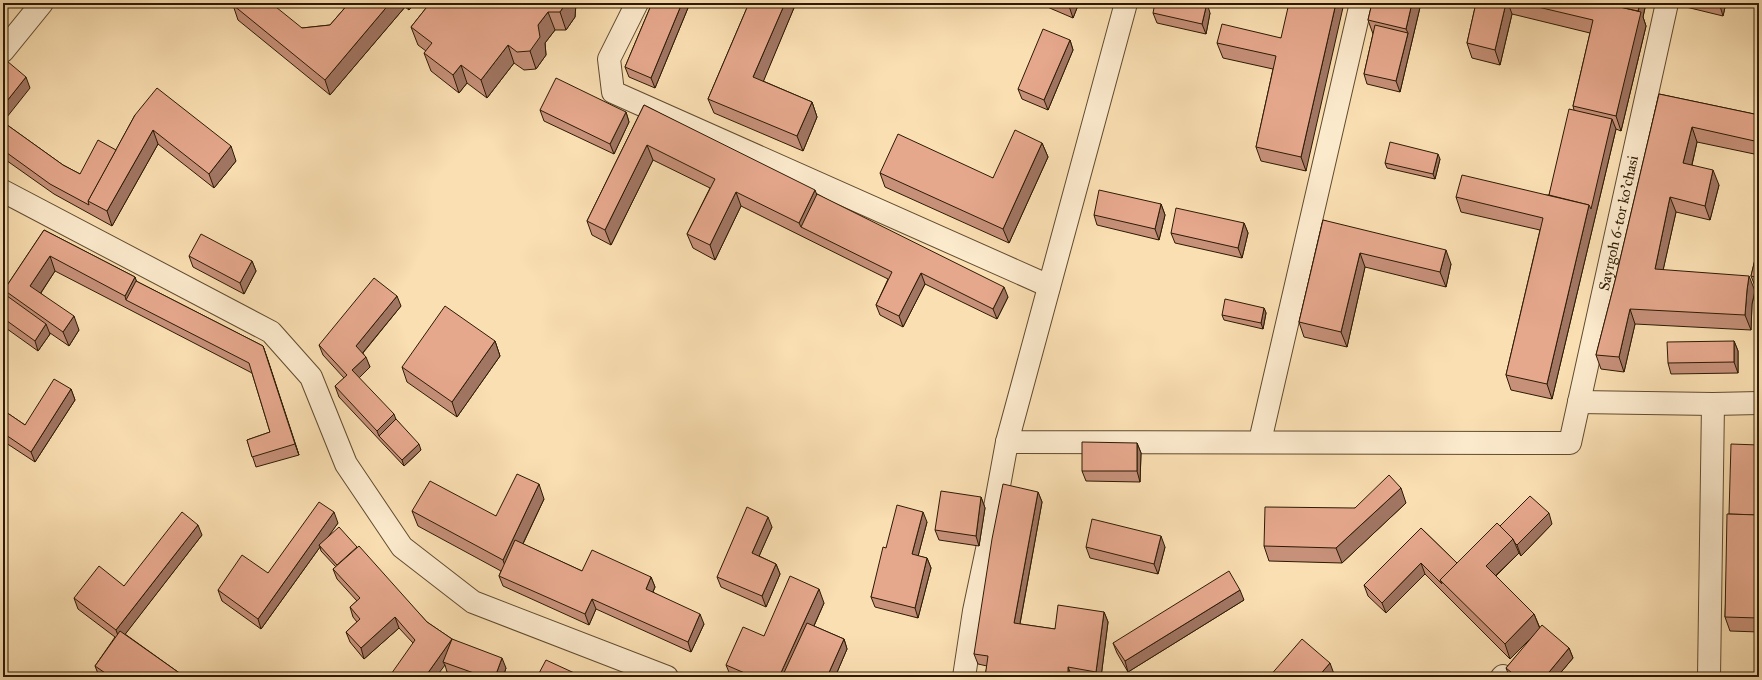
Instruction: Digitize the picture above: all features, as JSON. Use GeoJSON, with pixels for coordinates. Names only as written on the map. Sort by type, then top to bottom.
{"type":"FeatureCollection","features":[{"type":"Feature","properties":{"kind":"street"},"geometry":{"type":"LineString","coordinates":[[3,50],[42,3]]}},
{"type":"Feature","properties":{"kind":"street"},"geometry":{"type":"LineString","coordinates":[[637,3],[608,59],[613,92],[1049,286]]}},
{"type":"Feature","properties":{"kind":"street"},"geometry":{"type":"LineString","coordinates":[[964,677],[972,626],[1007,442],[1126,3]]}},
{"type":"Feature","properties":{"kind":"street"},"geometry":{"type":"LineString","coordinates":[[1007,442],[1260,441],[1361,3]]}},
{"type":"Feature","properties":{"kind":"street","name":"Sayrgoh 6-tor ko'chasi"},"geometry":{"type":"LineString","coordinates":[[1260,441],[1570,443],[1668,3]]}},
{"type":"Feature","properties":{"kind":"street"},"geometry":{"type":"LineString","coordinates":[[3,191],[272,332],[311,377],[346,464],[402,547],[473,602],[667,677]]}},
{"type":"Feature","properties":{"kind":"street"},"geometry":{"type":"LineString","coordinates":[[1580,402],[1713,404],[1759,403]]}},
{"type":"Feature","properties":{"kind":"street"},"geometry":{"type":"LineString","coordinates":[[1709,677],[1713,404]]}},
{"type":"Feature","properties":{"kind":"building"},"geometry":{"type":"Polygon","coordinates":[[[235,3],[271,3],[302,28],[330,25],[349,3],[390,3],[325,80],[233,5],[235,3]]]}},
{"type":"Feature","properties":{"kind":"building"},"geometry":{"type":"Polygon","coordinates":[[[430,3],[566,3],[560,12],[548,12],[538,25],[540,37],[530,51],[517,52],[508,45],[481,80],[461,65],[453,75],[424,53],[432,43],[411,27],[430,3]]]}},
{"type":"Feature","properties":{"kind":"building"},"geometry":{"type":"Polygon","coordinates":[[[652,3],[682,3],[651,78],[625,67],[652,3]]]}},
{"type":"Feature","properties":{"kind":"building"},"geometry":{"type":"Polygon","coordinates":[[[749,3],[785,3],[753,77],[812,102],[797,136],[708,99],[749,3]]]}},
{"type":"Feature","properties":{"kind":"building"},"geometry":{"type":"Polygon","coordinates":[[[1155,3],[1207,3],[1202,24],[1153,13],[1155,3]]]}},
{"type":"Feature","properties":{"kind":"building"},"geometry":{"type":"Polygon","coordinates":[[[1289,3],[1336,3],[1301,157],[1256,147],[1276,56],[1217,43],[1222,24],[1281,38],[1289,3]]]}},
{"type":"Feature","properties":{"kind":"building"},"geometry":{"type":"Polygon","coordinates":[[[1372,3],[1412,3],[1406,29],[1368,20],[1372,3]]]}},
{"type":"Feature","properties":{"kind":"building"},"geometry":{"type":"Polygon","coordinates":[[[1476,3],[1506,3],[1495,50],[1467,43],[1476,3]]]}},
{"type":"Feature","properties":{"kind":"building"},"geometry":{"type":"Polygon","coordinates":[[[1521,3],[1603,3],[1641,12],[1616,116],[1573,106],[1593,20],[1521,3]]]}},
{"type":"Feature","properties":{"kind":"building"},"geometry":{"type":"Polygon","coordinates":[[[1603,3],[1640,3],[1638,11],[1603,3]]]}},
{"type":"Feature","properties":{"kind":"building"},"geometry":{"type":"Polygon","coordinates":[[[1708,3],[1720,3],[1720,6],[1708,3]]]}},
{"type":"Feature","properties":{"kind":"building"},"geometry":{"type":"Polygon","coordinates":[[[1375,25],[1408,33],[1396,81],[1364,74],[1375,25]]]}},
{"type":"Feature","properties":{"kind":"building"},"geometry":{"type":"Polygon","coordinates":[[[1043,29],[1070,40],[1044,100],[1018,89],[1043,29]]]}},
{"type":"Feature","properties":{"kind":"building"},"geometry":{"type":"Polygon","coordinates":[[[7,61],[26,77],[3,106],[3,66],[7,61]]]}},
{"type":"Feature","properties":{"kind":"building"},"geometry":{"type":"Polygon","coordinates":[[[556,78],[626,112],[610,144],[540,110],[556,78]]]}},
{"type":"Feature","properties":{"kind":"building"},"geometry":{"type":"Polygon","coordinates":[[[157,88],[231,146],[209,174],[153,130],[107,211],[88,201],[135,115],[157,88]]]}},
{"type":"Feature","properties":{"kind":"building"},"geometry":{"type":"Polygon","coordinates":[[[1659,94],[1759,115],[1759,142],[1692,127],[1683,163],[1713,170],[1705,206],[1670,197],[1655,269],[1749,276],[1745,315],[1630,309],[1619,357],[1596,355],[1615,281],[1659,94]]]}},
{"type":"Feature","properties":{"kind":"building"},"geometry":{"type":"Polygon","coordinates":[[[644,105],[815,190],[799,223],[736,192],[710,245],[687,234],[715,179],[647,145],[605,230],[587,221],[644,105]]]}},
{"type":"Feature","properties":{"kind":"building"},"geometry":{"type":"Polygon","coordinates":[[[1569,109],[1612,119],[1591,209],[1589,205],[1549,195],[1569,109]]]}},
{"type":"Feature","properties":{"kind":"building"},"geometry":{"type":"Polygon","coordinates":[[[3,122],[63,165],[80,174],[98,140],[116,150],[88,201],[89,205],[50,184],[3,150],[3,122]]]}},
{"type":"Feature","properties":{"kind":"building"},"geometry":{"type":"Polygon","coordinates":[[[1015,130],[1042,143],[1003,229],[880,173],[898,134],[993,178],[1015,130]]]}},
{"type":"Feature","properties":{"kind":"building"},"geometry":{"type":"Polygon","coordinates":[[[1390,142],[1438,154],[1433,174],[1385,163],[1390,142]]]}},
{"type":"Feature","properties":{"kind":"building"},"geometry":{"type":"Polygon","coordinates":[[[1462,175],[1589,205],[1547,384],[1506,375],[1543,218],[1456,197],[1462,175]]]}},
{"type":"Feature","properties":{"kind":"building"},"geometry":{"type":"Polygon","coordinates":[[[1099,190],[1161,204],[1155,229],[1094,215],[1099,190]]]}},
{"type":"Feature","properties":{"kind":"building"},"geometry":{"type":"Polygon","coordinates":[[[817,194],[1004,287],[993,309],[921,273],[899,316],[876,305],[892,272],[801,227],[817,194]]]}},
{"type":"Feature","properties":{"kind":"building"},"geometry":{"type":"Polygon","coordinates":[[[1176,208],[1244,223],[1238,248],[1171,233],[1176,208]]]}},
{"type":"Feature","properties":{"kind":"building"},"geometry":{"type":"Polygon","coordinates":[[[1323,220],[1446,250],[1440,272],[1360,253],[1341,332],[1299,322],[1323,220]]]}},
{"type":"Feature","properties":{"kind":"building"},"geometry":{"type":"Polygon","coordinates":[[[44,230],[135,277],[125,296],[50,256],[30,286],[74,316],[63,332],[4,290],[44,230]]]}},
{"type":"Feature","properties":{"kind":"building"},"geometry":{"type":"Polygon","coordinates":[[[201,234],[252,261],[240,283],[189,256],[201,234]]]}},
{"type":"Feature","properties":{"kind":"building"},"geometry":{"type":"Polygon","coordinates":[[[1759,243],[1759,278],[1751,276],[1759,243]]]}},
{"type":"Feature","properties":{"kind":"building"},"geometry":{"type":"Polygon","coordinates":[[[374,278],[397,296],[356,346],[366,357],[352,370],[394,414],[377,431],[335,386],[347,375],[319,345],[374,278]]]}},
{"type":"Feature","properties":{"kind":"building"},"geometry":{"type":"Polygon","coordinates":[[[136,281],[263,346],[295,444],[252,457],[247,440],[270,432],[249,363],[126,300],[136,281]]]}},
{"type":"Feature","properties":{"kind":"building"},"geometry":{"type":"Polygon","coordinates":[[[3,293],[46,324],[35,341],[3,318],[3,293]]]}},
{"type":"Feature","properties":{"kind":"building"},"geometry":{"type":"Polygon","coordinates":[[[1225,299],[1264,308],[1261,323],[1222,315],[1225,299]]]}},
{"type":"Feature","properties":{"kind":"building"},"geometry":{"type":"Polygon","coordinates":[[[445,306],[495,341],[452,402],[402,367],[445,306]]]}},
{"type":"Feature","properties":{"kind":"building"},"geometry":{"type":"Polygon","coordinates":[[[1734,341],[1734,362],[1668,363],[1667,342],[1734,341]]]}},
{"type":"Feature","properties":{"kind":"building"},"geometry":{"type":"Polygon","coordinates":[[[54,379],[71,389],[31,452],[3,433],[3,410],[25,425],[54,379]]]}},
{"type":"Feature","properties":{"kind":"building"},"geometry":{"type":"Polygon","coordinates":[[[396,419],[419,444],[402,460],[379,436],[396,419]]]}},
{"type":"Feature","properties":{"kind":"building"},"geometry":{"type":"Polygon","coordinates":[[[1082,442],[1137,443],[1137,471],[1082,471],[1082,442]]]}},
{"type":"Feature","properties":{"kind":"building"},"geometry":{"type":"Polygon","coordinates":[[[1731,444],[1759,445],[1759,515],[1729,514],[1731,444]]]}},
{"type":"Feature","properties":{"kind":"building"},"geometry":{"type":"Polygon","coordinates":[[[517,474],[539,484],[503,560],[412,511],[430,481],[496,516],[517,474]]]}},
{"type":"Feature","properties":{"kind":"building"},"geometry":{"type":"Polygon","coordinates":[[[1389,475],[1401,488],[1336,548],[1264,546],[1265,507],[1355,508],[1389,475]]]}},
{"type":"Feature","properties":{"kind":"building"},"geometry":{"type":"Polygon","coordinates":[[[1003,484],[1038,492],[1014,623],[1055,629],[1058,605],[1104,612],[1096,672],[1068,667],[1068,677],[985,677],[988,656],[974,654],[992,539],[1003,484]]]}},
{"type":"Feature","properties":{"kind":"building"},"geometry":{"type":"Polygon","coordinates":[[[941,491],[981,497],[976,536],[935,530],[941,491]]]}},
{"type":"Feature","properties":{"kind":"building"},"geometry":{"type":"Polygon","coordinates":[[[1530,496],[1549,513],[1517,545],[1500,526],[1530,496]]]}},
{"type":"Feature","properties":{"kind":"building"},"geometry":{"type":"Polygon","coordinates":[[[319,502],[334,512],[258,619],[218,590],[242,555],[268,573],[319,502]]]}},
{"type":"Feature","properties":{"kind":"building"},"geometry":{"type":"Polygon","coordinates":[[[897,505],[923,512],[912,554],[927,558],[915,608],[871,597],[883,547],[886,548],[897,505]]]}},
{"type":"Feature","properties":{"kind":"building"},"geometry":{"type":"Polygon","coordinates":[[[747,507],[768,517],[752,553],[776,564],[762,596],[717,577],[747,507]]]}},
{"type":"Feature","properties":{"kind":"building"},"geometry":{"type":"Polygon","coordinates":[[[182,512],[198,525],[116,630],[74,598],[99,566],[124,586],[182,512]]]}},
{"type":"Feature","properties":{"kind":"building"},"geometry":{"type":"Polygon","coordinates":[[[1727,514],[1759,515],[1759,618],[1725,617],[1727,514]]]}},
{"type":"Feature","properties":{"kind":"building"},"geometry":{"type":"Polygon","coordinates":[[[1092,519],[1161,536],[1154,564],[1086,547],[1092,519]]]}},
{"type":"Feature","properties":{"kind":"building"},"geometry":{"type":"Polygon","coordinates":[[[1497,523],[1513,539],[1486,566],[1534,614],[1505,644],[1440,580],[1497,523]]]}},
{"type":"Feature","properties":{"kind":"building"},"geometry":{"type":"Polygon","coordinates":[[[339,527],[357,547],[337,565],[319,545],[339,527]]]}},
{"type":"Feature","properties":{"kind":"building"},"geometry":{"type":"Polygon","coordinates":[[[1421,528],[1457,563],[1440,580],[1442,584],[1421,563],[1382,603],[1364,585],[1421,528]]]}},
{"type":"Feature","properties":{"kind":"building"},"geometry":{"type":"Polygon","coordinates":[[[515,540],[582,571],[592,550],[651,577],[646,589],[700,614],[688,642],[592,599],[585,614],[499,576],[515,540]]]}},
{"type":"Feature","properties":{"kind":"building"},"geometry":{"type":"Polygon","coordinates":[[[359,546],[427,622],[452,639],[425,677],[389,677],[415,640],[395,617],[361,648],[346,632],[360,619],[350,607],[360,598],[333,569],[359,546]]]}},
{"type":"Feature","properties":{"kind":"building"},"geometry":{"type":"Polygon","coordinates":[[[1229,571],[1240,590],[1125,661],[1113,643],[1229,571]]]}},
{"type":"Feature","properties":{"kind":"building"},"geometry":{"type":"Polygon","coordinates":[[[790,576],[819,589],[779,677],[754,677],[726,665],[743,627],[764,636],[790,576]]]}},
{"type":"Feature","properties":{"kind":"building"},"geometry":{"type":"Polygon","coordinates":[[[807,623],[844,639],[827,677],[782,677],[807,623]]]}},
{"type":"Feature","properties":{"kind":"building"},"geometry":{"type":"Polygon","coordinates":[[[1542,625],[1569,648],[1545,677],[1517,677],[1506,668],[1542,625]]]}},
{"type":"Feature","properties":{"kind":"building"},"geometry":{"type":"Polygon","coordinates":[[[120,631],[185,677],[111,677],[95,666],[120,631]]]}},
{"type":"Feature","properties":{"kind":"building"},"geometry":{"type":"Polygon","coordinates":[[[452,639],[502,658],[495,677],[485,677],[443,662],[452,639]]]}},
{"type":"Feature","properties":{"kind":"building"},"geometry":{"type":"Polygon","coordinates":[[[1302,639],[1330,663],[1318,677],[1269,677],[1302,639]]]}},
{"type":"Feature","properties":{"kind":"building"},"geometry":{"type":"Polygon","coordinates":[[[546,660],[583,677],[537,677],[546,660]]]}},
{"type":"Feature","properties":{"kind":"building"},"geometry":{"type":"Polygon","coordinates":[[[1508,673],[1513,677],[1505,677],[1508,673]]]}},
{"type":"Feature","properties":{"kind":"building"},"geometry":{"type":"Polygon","coordinates":[[[917,674],[923,677],[915,677],[917,674]]]}}]}
